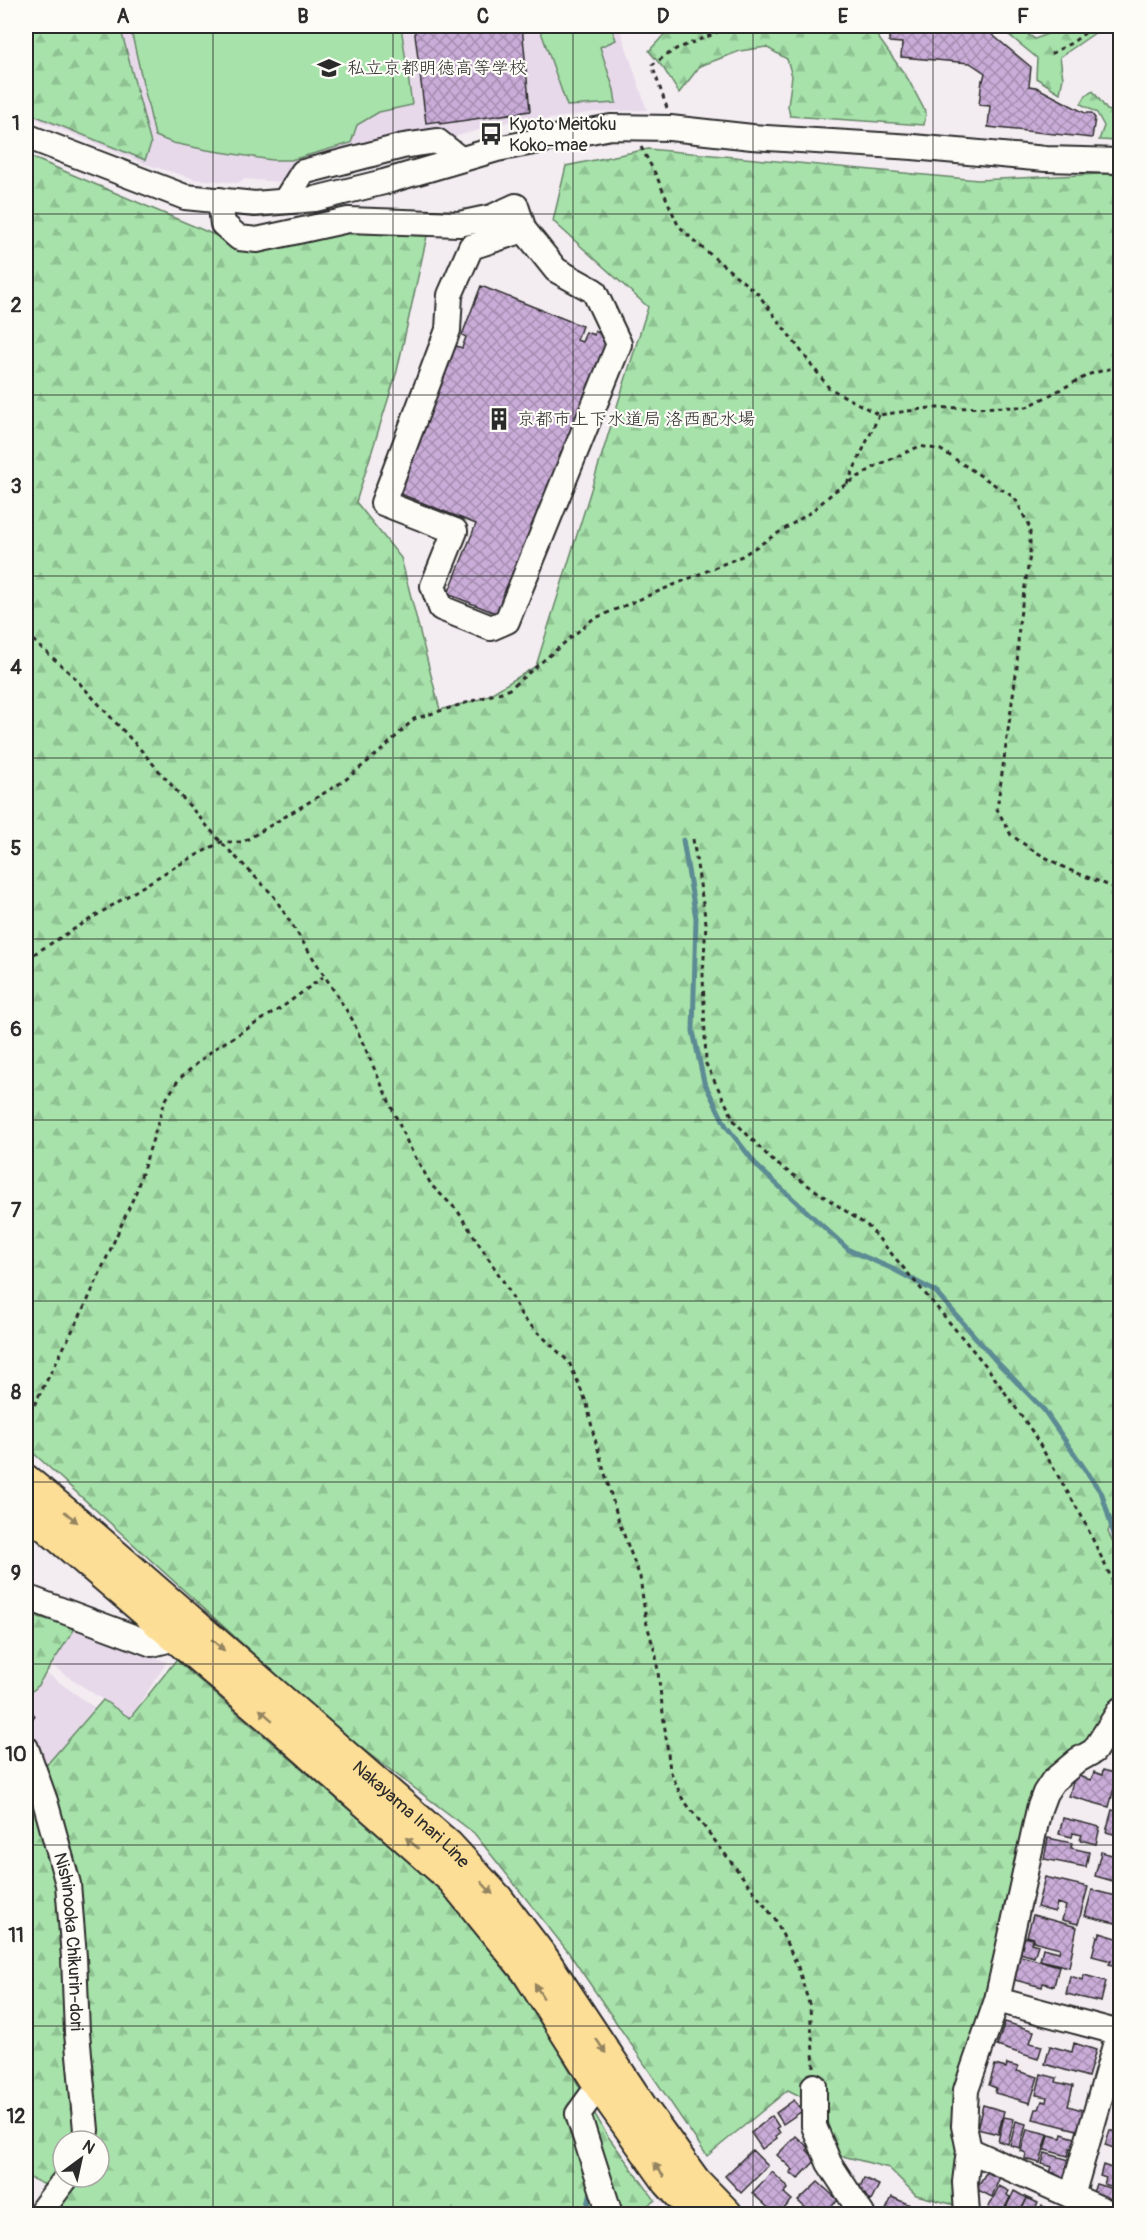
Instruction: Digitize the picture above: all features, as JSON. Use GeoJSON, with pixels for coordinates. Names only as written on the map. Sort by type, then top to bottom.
{"type":"FeatureCollection","features":[{"type":"Feature","properties":{"kind":"main road","name":"Nakayama Inari Line"},"geometry":{"type":"LineString","coordinates":[[26,1480],[448,1845],[498,1899],[543,1958],[641,2106],[695,2181],[727,2214]]}},
{"type":"Feature","properties":{"kind":"main road","name":"Nakayama Inari Line"},"geometry":{"type":"LineString","coordinates":[[26,1509],[452,1879],[526,1970],[599,2085],[668,2182],[697,2214]]}},
{"type":"Feature","properties":{"kind":"street"},"geometry":{"type":"LineString","coordinates":[[26,136],[185,197],[255,204],[315,199],[384,182],[459,159],[534,141],[611,127],[670,128],[752,137],[913,147],[1046,159],[1120,161]]}},
{"type":"Feature","properties":{"kind":"street"},"geometry":{"type":"LineString","coordinates":[[220,200],[223,224],[239,238],[257,240],[348,220],[459,224],[492,217],[516,207],[524,230],[556,270],[594,291],[619,344],[507,621],[490,628],[441,608],[433,586],[455,531],[383,503],[448,330],[450,295],[471,247],[524,230]]}},
{"type":"Feature","properties":{"kind":"street"},"geometry":{"type":"LineString","coordinates":[[26,1597],[152,1644],[176,1638]]}},
{"type":"Feature","properties":{"kind":"street"},"geometry":{"type":"LineString","coordinates":[[1094,1750],[1120,1710]]}},
{"type":"Feature","properties":{"kind":"street","name":"Nishinooka Chikurin-dori"},"geometry":{"type":"LineString","coordinates":[[26,1748],[45,1801],[68,1884],[77,2033],[86,2129]]}},
{"type":"Feature","properties":{"kind":"street"},"geometry":{"type":"LineString","coordinates":[[967,2214],[965,2181],[969,2150],[964,2126],[966,2090],[997,2000],[1039,1809],[1053,1781],[1077,1760],[1094,1750],[1112,1748],[1120,1751]]}},
{"type":"Feature","properties":{"kind":"street"},"geometry":{"type":"LineString","coordinates":[[997,2000],[1120,2031],[1072,2196]]}},
{"type":"Feature","properties":{"kind":"street"},"geometry":{"type":"LineString","coordinates":[[599,2085],[578,2114],[610,2214]]}},
{"type":"Feature","properties":{"kind":"street"},"geometry":{"type":"LineString","coordinates":[[814,2086],[814,2126],[829,2163],[862,2214]]}},
{"type":"Feature","properties":{"kind":"street"},"geometry":{"type":"LineString","coordinates":[[969,2150],[1112,2214]]}},
{"type":"Feature","properties":{"kind":"street"},"geometry":{"type":"LineString","coordinates":[[39,2214],[58,2189]]}},
{"type":"Feature","properties":{"kind":"path"},"geometry":{"type":"LineString","coordinates":[[670,128],[665,100],[658,87],[652,65],[676,49],[729,26]]}},
{"type":"Feature","properties":{"kind":"path"},"geometry":{"type":"LineString","coordinates":[[1051,54],[1073,42],[1094,26]]}},
{"type":"Feature","properties":{"kind":"path"},"geometry":{"type":"LineString","coordinates":[[631,127],[629,146],[640,146],[656,175],[678,225],[694,242],[758,294],[829,388],[879,415],[930,408],[1027,407],[1090,374],[1120,366]]}},
{"type":"Feature","properties":{"kind":"path"},"geometry":{"type":"LineString","coordinates":[[835,491],[845,486],[879,415]]}},
{"type":"Feature","properties":{"kind":"path"},"geometry":{"type":"LineString","coordinates":[[26,959],[101,910],[220,842],[243,842],[344,782],[414,719],[508,690],[593,619],[742,556],[811,512],[835,491],[876,466],[920,446],[941,450],[1015,498],[1030,528],[1030,555],[1019,623],[1017,667],[997,809],[1011,835],[1034,851],[1067,868],[1120,890]]}},
{"type":"Feature","properties":{"kind":"path"},"geometry":{"type":"LineString","coordinates":[[26,634],[73,676],[220,842],[273,896],[352,1019],[409,1146],[432,1186],[457,1210],[505,1284],[523,1318],[569,1362],[588,1404],[619,1522],[639,1577],[646,1622],[656,1656],[670,1770],[682,1798],[775,1919],[798,1967],[810,2007],[814,2045],[814,2086]]}},
{"type":"Feature","properties":{"kind":"path"},"geometry":{"type":"LineString","coordinates":[[693,839],[706,923],[702,975],[706,1064],[735,1122],[774,1162],[869,1227],[987,1367],[1030,1428],[1081,1515],[1120,1596]]}},
{"type":"Feature","properties":{"kind":"path"},"geometry":{"type":"LineString","coordinates":[[26,1421],[96,1282],[136,1192],[165,1101],[178,1079],[214,1049],[280,1008],[323,977]]}},
{"type":"Feature","properties":{"kind":"shaded area","name":"私立京都明徳高等学校"},"geometry":{"type":"Polygon","coordinates":[[[26,26],[619,26],[647,110],[595,112],[531,122],[519,119],[457,136],[433,151],[325,179],[280,182],[245,179],[237,183],[195,179],[145,164],[26,115],[26,26]]]}},
{"type":"Feature","properties":{"kind":"shaded area"},"geometry":{"type":"Polygon","coordinates":[[[76,1628],[167,1662],[130,1718],[51,1665],[76,1628]]]}},
{"type":"Feature","properties":{"kind":"shaded area"},"geometry":{"type":"Polygon","coordinates":[[[48,1674],[95,1708],[40,1772],[26,1739],[26,1699],[48,1674]]]}},
{"type":"Feature","properties":{"kind":"green space"},"geometry":{"type":"Polygon","coordinates":[[[26,26],[120,26],[151,144],[145,160],[26,112],[26,26]]]}},
{"type":"Feature","properties":{"kind":"green space"},"geometry":{"type":"Polygon","coordinates":[[[130,26],[401,26],[412,105],[379,112],[357,125],[351,143],[291,160],[272,160],[173,143],[155,136],[130,26]]]}},
{"type":"Feature","properties":{"kind":"green space"},"geometry":{"type":"Polygon","coordinates":[[[539,26],[611,26],[616,40],[600,47],[616,103],[567,106],[539,26]]]}},
{"type":"Feature","properties":{"kind":"green space"},"geometry":{"type":"Polygon","coordinates":[[[672,26],[874,26],[875,33],[908,79],[926,113],[924,125],[790,116],[788,106],[792,76],[787,59],[766,47],[740,51],[700,66],[679,93],[649,51],[672,26]]]}},
{"type":"Feature","properties":{"kind":"green space"},"geometry":{"type":"Polygon","coordinates":[[[998,26],[1015,26],[1035,39],[1067,26],[1105,26],[1060,57],[1063,78],[1060,93],[1036,78],[1037,58],[998,26]]]}},
{"type":"Feature","properties":{"kind":"green space"},"geometry":{"type":"Polygon","coordinates":[[[1093,91],[1107,110],[1120,113],[1120,141],[1099,140],[1104,126],[1097,113],[1081,104],[1086,95],[1093,91]]]}},
{"type":"Feature","properties":{"kind":"green space"},"geometry":{"type":"Polygon","coordinates":[[[648,149],[978,180],[1120,173],[1120,1498],[1108,1532],[1120,1556],[1120,1701],[1095,1734],[1039,1786],[972,2085],[959,2206],[916,2195],[889,2168],[839,2155],[818,2105],[788,2090],[707,2156],[569,1953],[474,1833],[336,1729],[26,1444],[26,155],[224,239],[355,233],[427,236],[397,371],[356,502],[401,558],[440,710],[484,698],[536,666],[648,307],[553,221],[566,166],[648,149]]]}},
{"type":"Feature","properties":{"kind":"green space"},"geometry":{"type":"Polygon","coordinates":[[[26,1614],[76,1627],[36,1688],[26,1695],[26,1614]]]}},
{"type":"Feature","properties":{"kind":"green space"},"geometry":{"type":"Polygon","coordinates":[[[176,1660],[441,1889],[533,2006],[607,2135],[655,2200],[636,2214],[53,2214],[58,2191],[54,2189],[111,2189],[111,2129],[51,2129],[51,2188],[26,2176],[26,1769],[43,1769],[103,1700],[130,1718],[176,1660]]]}},
{"type":"Feature","properties":{"kind":"building"},"geometry":{"type":"Polygon","coordinates":[[[414,26],[522,26],[530,111],[440,124],[440,121],[426,123],[414,26]]]}},
{"type":"Feature","properties":{"kind":"building"},"geometry":{"type":"Polygon","coordinates":[[[883,26],[984,26],[1031,67],[1029,86],[1036,87],[1085,113],[1091,113],[1095,118],[1092,138],[988,127],[990,106],[979,105],[985,73],[970,63],[901,57],[902,43],[889,42],[889,33],[882,32],[883,26]]]}},
{"type":"Feature","properties":{"kind":"building","name":"京都市上下水道局 洛西配水場"},"geometry":{"type":"Polygon","coordinates":[[[481,286],[582,326],[577,340],[582,342],[586,332],[594,335],[595,331],[610,338],[500,615],[448,594],[476,524],[393,491],[451,344],[462,348],[466,337],[462,335],[481,286]]]}},
{"type":"Feature","properties":{"kind":"building"},"geometry":{"type":"Polygon","coordinates":[[[26,1707],[35,1716],[26,1724],[26,1707]]]}},
{"type":"Feature","properties":{"kind":"building"},"geometry":{"type":"Polygon","coordinates":[[[1103,1770],[1118,1774],[1109,1807],[1069,1796],[1075,1775],[1091,1780],[1094,1772],[1102,1775],[1103,1770]]]}},
{"type":"Feature","properties":{"kind":"building"},"geometry":{"type":"Polygon","coordinates":[[[1112,1810],[1120,1812],[1120,1836],[1106,1832],[1112,1810]]]}},
{"type":"Feature","properties":{"kind":"building"},"geometry":{"type":"Polygon","coordinates":[[[1063,1818],[1100,1827],[1096,1844],[1080,1840],[1082,1835],[1073,1833],[1072,1837],[1059,1834],[1063,1818]]]}},
{"type":"Feature","properties":{"kind":"building"},"geometry":{"type":"Polygon","coordinates":[[[1048,1838],[1072,1843],[1071,1848],[1089,1852],[1086,1867],[1044,1859],[1048,1838]]]}},
{"type":"Feature","properties":{"kind":"building"},"geometry":{"type":"Polygon","coordinates":[[[1101,1852],[1120,1857],[1120,1883],[1095,1876],[1101,1852]]]}},
{"type":"Feature","properties":{"kind":"building"},"geometry":{"type":"Polygon","coordinates":[[[1045,1877],[1088,1887],[1078,1924],[1062,1920],[1066,1906],[1057,1903],[1055,1912],[1037,1907],[1045,1877]]]}},
{"type":"Feature","properties":{"kind":"building"},"geometry":{"type":"Polygon","coordinates":[[[1092,1890],[1120,1897],[1120,1924],[1085,1916],[1092,1890]]]}},
{"type":"Feature","properties":{"kind":"building"},"geometry":{"type":"Polygon","coordinates":[[[1033,1915],[1077,1927],[1069,1967],[1040,1960],[1043,1948],[1059,1952],[1060,1948],[1033,1941],[1034,1938],[1027,1936],[1033,1915]]]}},
{"type":"Feature","properties":{"kind":"building"},"geometry":{"type":"Polygon","coordinates":[[[1100,1933],[1120,1939],[1119,1967],[1109,1964],[1111,1961],[1092,1956],[1097,1936],[1099,1937],[1100,1933]]]}},
{"type":"Feature","properties":{"kind":"building"},"geometry":{"type":"Polygon","coordinates":[[[1025,1937],[1032,1939],[1031,1943],[1038,1945],[1034,1957],[1020,1953],[1025,1937]]]}},
{"type":"Feature","properties":{"kind":"building"},"geometry":{"type":"Polygon","coordinates":[[[1017,1955],[1059,1966],[1054,1986],[1043,1983],[1042,1987],[1011,1979],[1017,1955]]]}},
{"type":"Feature","properties":{"kind":"building"},"geometry":{"type":"Polygon","coordinates":[[[1084,1975],[1106,1981],[1101,2002],[1066,1994],[1070,1976],[1083,1980],[1084,1975]]]}},
{"type":"Feature","properties":{"kind":"building"},"geometry":{"type":"Polygon","coordinates":[[[1005,2022],[1034,2031],[1030,2043],[1042,2046],[1038,2059],[997,2046],[1005,2022]]]}},
{"type":"Feature","properties":{"kind":"building"},"geometry":{"type":"Polygon","coordinates":[[[1074,2043],[1096,2050],[1088,2077],[1045,2064],[1050,2046],[1072,2052],[1074,2043]]]}},
{"type":"Feature","properties":{"kind":"building"},"geometry":{"type":"Polygon","coordinates":[[[1007,2064],[1018,2067],[1017,2071],[1038,2077],[1030,2103],[995,2093],[996,2088],[989,2085],[995,2065],[1006,2068],[1007,2064]]]}},
{"type":"Feature","properties":{"kind":"building"},"geometry":{"type":"Polygon","coordinates":[[[1041,2074],[1057,2078],[1056,2082],[1073,2086],[1068,2106],[1086,2111],[1081,2131],[1033,2119],[1036,2109],[1039,2109],[1042,2101],[1046,2102],[1047,2097],[1036,2095],[1041,2074]]]}},
{"type":"Feature","properties":{"kind":"building"},"geometry":{"type":"Polygon","coordinates":[[[794,2100],[802,2111],[783,2124],[776,2113],[794,2100]]]}},
{"type":"Feature","properties":{"kind":"building"},"geometry":{"type":"Polygon","coordinates":[[[983,2105],[1004,2111],[998,2134],[977,2129],[983,2105]]]}},
{"type":"Feature","properties":{"kind":"building"},"geometry":{"type":"Polygon","coordinates":[[[772,2116],[780,2133],[762,2149],[751,2133],[772,2116]]]}},
{"type":"Feature","properties":{"kind":"building"},"geometry":{"type":"Polygon","coordinates":[[[1004,2117],[1014,2119],[1008,2144],[998,2141],[1004,2117]]]}},
{"type":"Feature","properties":{"kind":"building"},"geometry":{"type":"Polygon","coordinates":[[[1016,2121],[1026,2124],[1020,2148],[1010,2145],[1016,2121]]]}},
{"type":"Feature","properties":{"kind":"building"},"geometry":{"type":"Polygon","coordinates":[[[1027,2129],[1048,2134],[1040,2163],[1025,2159],[1026,2153],[1021,2151],[1027,2129]]]}},
{"type":"Feature","properties":{"kind":"building"},"geometry":{"type":"Polygon","coordinates":[[[1110,2130],[1119,2133],[1114,2148],[1105,2145],[1110,2130]]]}},
{"type":"Feature","properties":{"kind":"building"},"geometry":{"type":"Polygon","coordinates":[[[1062,2134],[1078,2139],[1075,2149],[1070,2148],[1068,2156],[1045,2150],[1049,2135],[1061,2138],[1062,2134]]]}},
{"type":"Feature","properties":{"kind":"building"},"geometry":{"type":"Polygon","coordinates":[[[796,2136],[809,2148],[807,2150],[816,2160],[798,2179],[790,2172],[793,2170],[777,2155],[796,2136]]]}},
{"type":"Feature","properties":{"kind":"building"},"geometry":{"type":"Polygon","coordinates":[[[752,2150],[768,2166],[741,2193],[725,2176],[752,2150]]]}},
{"type":"Feature","properties":{"kind":"building"},"geometry":{"type":"Polygon","coordinates":[[[1045,2153],[1073,2161],[1068,2182],[1054,2178],[1055,2173],[1050,2172],[1052,2167],[1042,2164],[1045,2153]]]}},
{"type":"Feature","properties":{"kind":"building"},"geometry":{"type":"Polygon","coordinates":[[[1103,2165],[1120,2171],[1120,2189],[1104,2184],[1106,2178],[1100,2176],[1103,2165]]]}},
{"type":"Feature","properties":{"kind":"building"},"geometry":{"type":"Polygon","coordinates":[[[989,2168],[1001,2174],[992,2197],[976,2189],[989,2168]]]}},
{"type":"Feature","properties":{"kind":"building"},"geometry":{"type":"Polygon","coordinates":[[[772,2172],[786,2185],[788,2189],[784,2193],[792,2200],[779,2214],[775,2214],[752,2193],[772,2172]]]}},
{"type":"Feature","properties":{"kind":"building"},"geometry":{"type":"Polygon","coordinates":[[[864,2178],[879,2185],[871,2201],[857,2194],[864,2178]]]}},
{"type":"Feature","properties":{"kind":"building"},"geometry":{"type":"Polygon","coordinates":[[[818,2182],[838,2200],[824,2214],[812,2214],[798,2201],[818,2182]]]}},
{"type":"Feature","properties":{"kind":"building"},"geometry":{"type":"Polygon","coordinates":[[[1096,2184],[1120,2191],[1116,2210],[1091,2198],[1096,2184]]]}},
{"type":"Feature","properties":{"kind":"building"},"geometry":{"type":"Polygon","coordinates":[[[999,2186],[1009,2191],[1007,2195],[1010,2197],[1002,2214],[995,2214],[987,2211],[999,2186]]]}},
{"type":"Feature","properties":{"kind":"building"},"geometry":{"type":"Polygon","coordinates":[[[1014,2191],[1027,2198],[1019,2214],[1003,2214],[1014,2191]]]}},
{"type":"Feature","properties":{"kind":"building"},"geometry":{"type":"Polygon","coordinates":[[[892,2197],[930,2214],[884,2214],[892,2197]]]}},
{"type":"Feature","properties":{"kind":"building"},"geometry":{"type":"Polygon","coordinates":[[[1027,2198],[1038,2203],[1037,2214],[1020,2214],[1027,2198]]]}},
{"type":"Feature","properties":{"kind":"building"},"geometry":{"type":"Polygon","coordinates":[[[1042,2206],[1056,2212],[1038,2214],[1042,2206]]]}},
{"type":"Feature","properties":{"kind":"waterway"},"geometry":{"type":"LineString","coordinates":[[683,840],[696,918],[693,1031],[704,1082],[726,1126],[758,1167],[849,1250],[893,1269],[936,1292],[998,1363],[1044,1410],[1102,1494],[1120,1555]]}},
{"type":"Feature","properties":{"kind":"waterway"},"geometry":{"type":"LineString","coordinates":[[586,2214],[591,2191]]}},
{"type":"Feature","properties":{"kind":"place","name":"私立京都明徳高等学校"},"geometry":{"type":"Point","coordinates":[329,68]}},
{"type":"Feature","properties":{"kind":"place","name":"Kyoto Meitoku Koko-mae"},"geometry":{"type":"Point","coordinates":[491,134]}},
{"type":"Feature","properties":{"kind":"place","name":"京都市上下水道局 洛西配水場"},"geometry":{"type":"Point","coordinates":[499,419]}}]}
